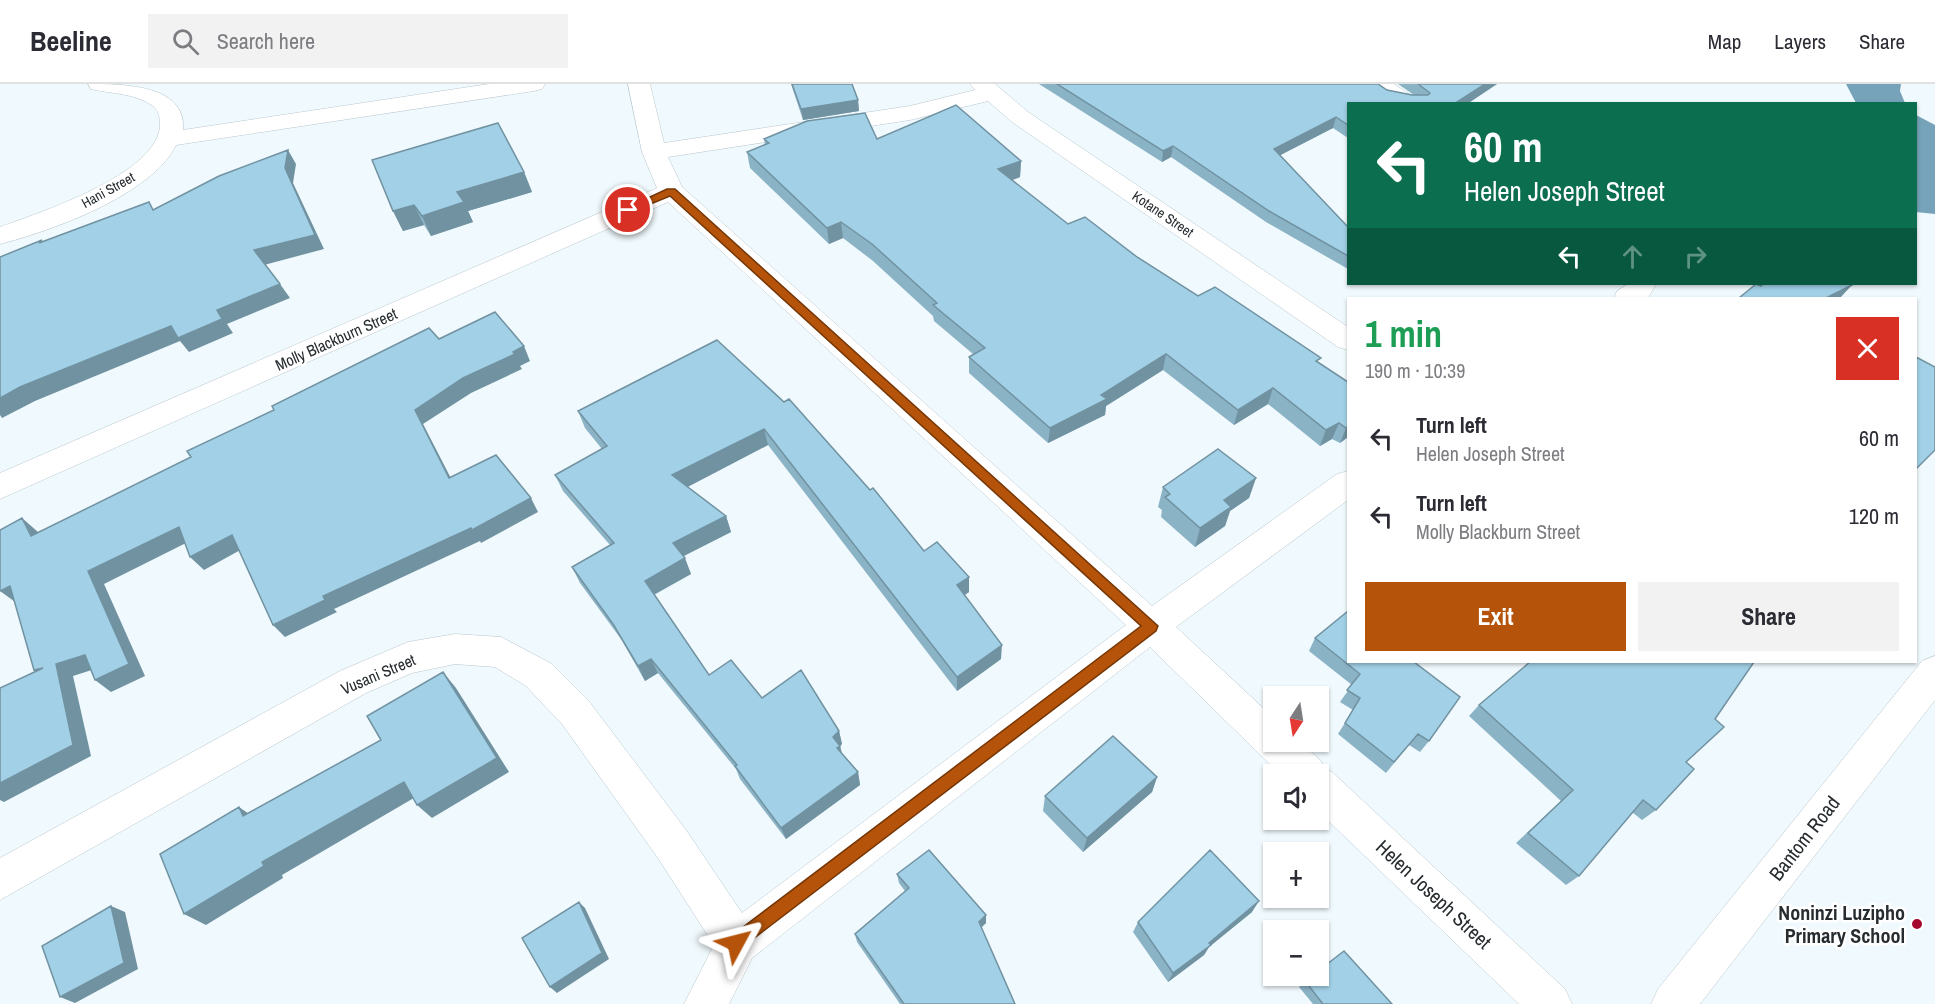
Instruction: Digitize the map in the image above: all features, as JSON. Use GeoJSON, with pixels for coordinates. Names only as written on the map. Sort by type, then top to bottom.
{"type":"FeatureCollection","features":[{"type":"Feature","properties":{"kind":"street"},"geometry":{"type":"LineString","coordinates":[[99,84],[148,94],[165,102],[172,112],[174,122],[170,139],[534,84]]}},
{"type":"Feature","properties":{"kind":"street"},"geometry":{"type":"LineString","coordinates":[[639,84],[654,153],[671,191],[1151,626],[1296,764]]}},
{"type":"Feature","properties":{"kind":"street"},"geometry":{"type":"LineString","coordinates":[[1377,84],[1409,102]]}},
{"type":"Feature","properties":{"kind":"street"},"geometry":{"type":"LineString","coordinates":[[654,153],[910,113],[985,89]]}},
{"type":"Feature","properties":{"kind":"street","name":"Kotane Street"},"geometry":{"type":"LineString","coordinates":[[985,89],[1347,339]]}},
{"type":"Feature","properties":{"kind":"street","name":"Hani Street"},"geometry":{"type":"LineString","coordinates":[[0,236],[109,192],[147,165],[170,139]]}},
{"type":"Feature","properties":{"kind":"street","name":"Molly Blackburn Street"},"geometry":{"type":"LineString","coordinates":[[0,487],[671,191]]}},
{"type":"Feature","properties":{"kind":"street"},"geometry":{"type":"LineString","coordinates":[[1629,297],[1638,292],[1642,285]]}},
{"type":"Feature","properties":{"kind":"street"},"geometry":{"type":"LineString","coordinates":[[706,1004],[736,943],[1151,626],[1347,484]]}},
{"type":"Feature","properties":{"kind":"street","name":"Vusani Street"},"geometry":{"type":"LineString","coordinates":[[0,880],[353,682],[408,658],[455,649],[501,652],[539,675],[575,712],[672,844],[736,943]]}},
{"type":"Feature","properties":{"kind":"street","name":"Bantom Road"},"geometry":{"type":"LineString","coordinates":[[1673,1004],[1935,672]]}},
{"type":"Feature","properties":{"kind":"street","name":"Helen Joseph Street"},"geometry":{"type":"LineString","coordinates":[[1329,795],[1550,1004]]}},
{"type":"Feature","properties":{"kind":"water"},"geometry":{"type":"Polygon","coordinates":[[[1846,84],[1901,84],[1900,91],[1905,102],[1855,102],[1846,84]]]}},
{"type":"Feature","properties":{"kind":"water"},"geometry":{"type":"Polygon","coordinates":[[[1917,116],[1935,125],[1935,214],[1917,212],[1917,116]]]}},
{"type":"Feature","properties":{"kind":"building"},"geometry":{"type":"Polygon","coordinates":[[[792,84],[852,84],[858,100],[801,109],[792,84]]]}},
{"type":"Feature","properties":{"kind":"building"},"geometry":{"type":"Polygon","coordinates":[[[1057,84],[1378,84],[1387,90],[1412,95],[1428,95],[1430,93],[1418,84],[1485,84],[1457,102],[1347,102],[1347,124],[1336,117],[1274,149],[1347,226],[1347,255],[1269,211],[1173,146],[1163,151],[1057,84]]]}},
{"type":"Feature","properties":{"kind":"building"},"geometry":{"type":"Polygon","coordinates":[[[956,105],[1021,161],[998,169],[1068,224],[1085,217],[1137,257],[1198,296],[1215,287],[1321,358],[1316,361],[1347,381],[1347,427],[1339,423],[1326,430],[1273,388],[1238,410],[1166,354],[1101,395],[1107,399],[1050,428],[969,357],[985,348],[933,305],[937,303],[872,244],[841,222],[827,228],[747,152],[769,143],[764,139],[807,121],[865,113],[877,139],[956,105]]]}},
{"type":"Feature","properties":{"kind":"building"},"geometry":{"type":"Polygon","coordinates":[[[498,123],[524,172],[457,192],[464,202],[422,216],[414,205],[393,211],[372,160],[498,123]]]}},
{"type":"Feature","properties":{"kind":"building"},"geometry":{"type":"Polygon","coordinates":[[[288,150],[285,168],[315,235],[254,250],[280,284],[217,310],[222,319],[178,338],[171,326],[20,387],[0,398],[0,257],[149,202],[153,210],[219,176],[288,150]]]}},
{"type":"Feature","properties":{"kind":"building"},"geometry":{"type":"Polygon","coordinates":[[[1755,285],[1852,285],[1828,297],[1740,297],[1755,285]]]}},
{"type":"Feature","properties":{"kind":"building"},"geometry":{"type":"Polygon","coordinates":[[[495,312],[524,346],[513,352],[515,354],[463,378],[415,410],[449,478],[496,455],[531,498],[472,530],[471,528],[323,596],[325,600],[273,625],[232,535],[190,557],[179,527],[88,571],[129,664],[95,680],[85,655],[56,664],[73,745],[0,783],[0,688],[43,668],[34,670],[10,586],[0,591],[0,530],[22,518],[31,536],[191,457],[187,451],[274,410],[272,406],[429,328],[439,339],[495,312]]]}},
{"type":"Feature","properties":{"kind":"building"},"geometry":{"type":"Polygon","coordinates":[[[717,340],[784,402],[789,399],[870,490],[873,488],[924,551],[937,542],[969,577],[957,585],[1002,645],[957,677],[764,429],[672,475],[726,516],[673,543],[685,558],[645,581],[709,675],[731,660],[762,698],[801,670],[839,731],[833,737],[840,746],[837,748],[858,772],[781,828],[735,766],[737,765],[651,659],[638,666],[613,624],[572,567],[614,543],[555,475],[607,446],[578,411],[717,340]]]}},
{"type":"Feature","properties":{"kind":"building"},"geometry":{"type":"Polygon","coordinates":[[[1917,358],[1935,367],[1935,450],[1917,468],[1917,358]]]}},
{"type":"Feature","properties":{"kind":"building"},"geometry":{"type":"Polygon","coordinates":[[[1218,449],[1256,478],[1224,500],[1231,507],[1200,528],[1165,497],[1170,494],[1163,487],[1218,449]]]}},
{"type":"Feature","properties":{"kind":"building"},"geometry":{"type":"Polygon","coordinates":[[[1347,612],[1347,663],[1415,663],[1460,697],[1429,741],[1418,734],[1394,762],[1345,723],[1360,698],[1347,690],[1360,674],[1315,638],[1347,612]]]}},
{"type":"Feature","properties":{"kind":"building"},"geometry":{"type":"Polygon","coordinates":[[[1529,663],[1753,663],[1715,719],[1724,727],[1686,762],[1694,769],[1656,810],[1643,800],[1579,876],[1528,833],[1573,790],[1479,705],[1529,663]]]}},
{"type":"Feature","properties":{"kind":"building"},"geometry":{"type":"Polygon","coordinates":[[[443,672],[497,758],[417,805],[404,782],[262,862],[264,866],[184,914],[160,854],[239,807],[243,816],[381,740],[367,716],[443,672]]]}},
{"type":"Feature","properties":{"kind":"building"},"geometry":{"type":"Polygon","coordinates":[[[1113,736],[1157,777],[1087,838],[1045,796],[1113,736]]]}},
{"type":"Feature","properties":{"kind":"building"},"geometry":{"type":"Polygon","coordinates":[[[929,850],[986,915],[979,922],[1015,1004],[904,1004],[855,934],[909,888],[897,874],[929,850]]]}},
{"type":"Feature","properties":{"kind":"building"},"geometry":{"type":"Polygon","coordinates":[[[1210,850],[1259,901],[1209,943],[1211,945],[1173,973],[1138,922],[1210,850]]]}},
{"type":"Feature","properties":{"kind":"building"},"geometry":{"type":"Polygon","coordinates":[[[579,902],[602,953],[550,987],[522,938],[579,902]]]}},
{"type":"Feature","properties":{"kind":"building"},"geometry":{"type":"Polygon","coordinates":[[[111,906],[124,963],[60,997],[42,946],[111,906]]]}},
{"type":"Feature","properties":{"kind":"building"},"geometry":{"type":"Polygon","coordinates":[[[1344,951],[1392,1004],[1323,1004],[1309,986],[1329,986],[1329,963],[1344,951]]]}},
{"type":"Feature","properties":{"kind":"place","name":"Noninzi Luzipho Primary School"},"geometry":{"type":"Point","coordinates":[1917,924]}},
{"type":"Feature","properties":{"kind":"route"},"geometry":{"type":"LineString","coordinates":[[628,210],[671,191],[1151,626],[736,943]]}}]}
